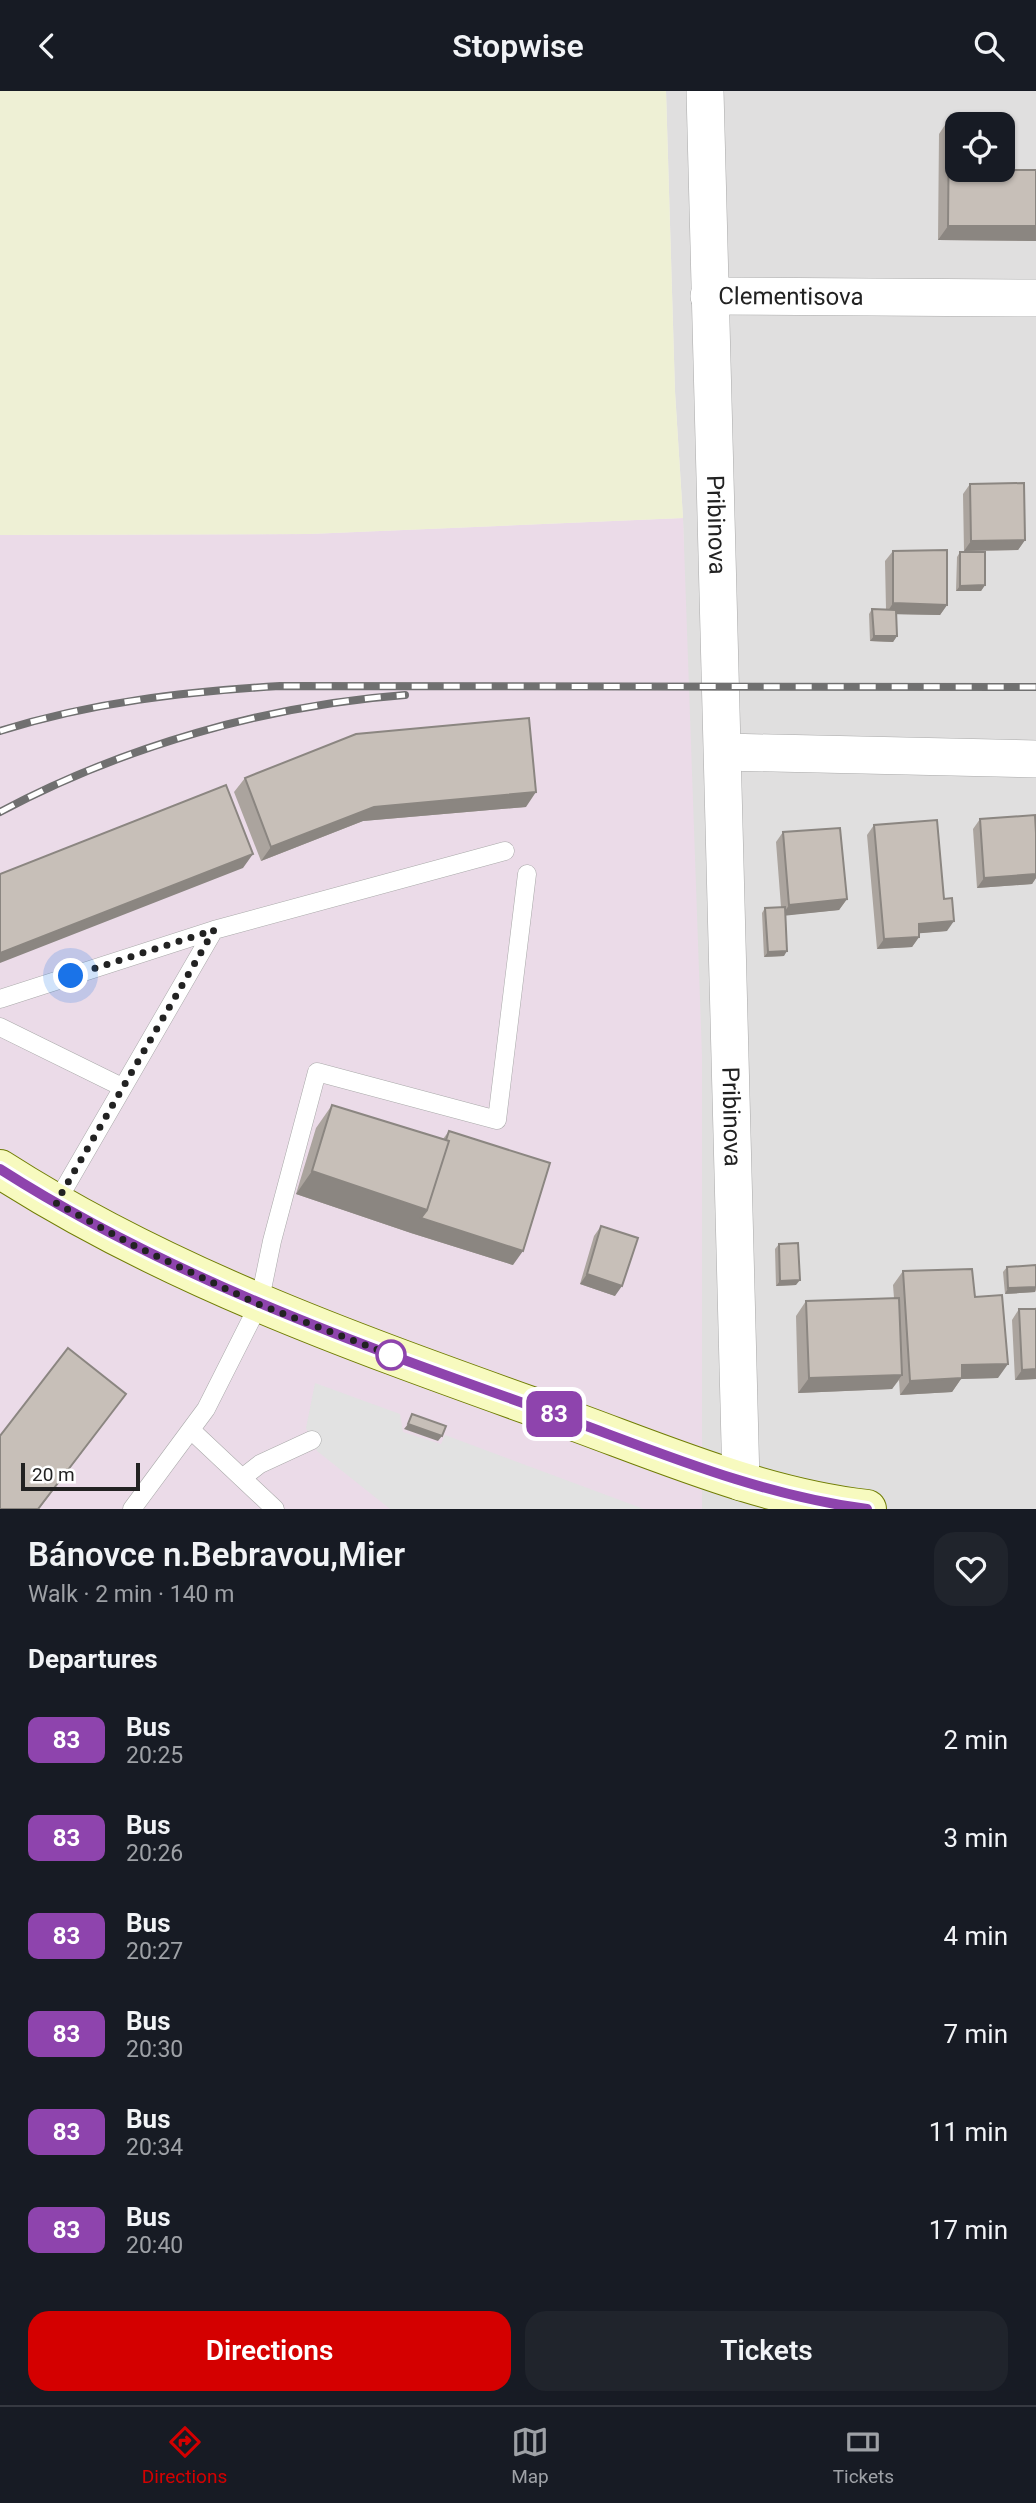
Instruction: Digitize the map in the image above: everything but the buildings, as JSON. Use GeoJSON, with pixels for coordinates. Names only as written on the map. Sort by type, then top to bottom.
{"type":"FeatureCollection","features":[{"type":"Feature","properties":{"kind":"street","name":"Clementisova"},"geometry":{"type":"LineString","coordinates":[[705,91],[709,296],[1036,298]]}},
{"type":"Feature","properties":{"kind":"street","name":"Pribinova"},"geometry":{"type":"LineString","coordinates":[[709,296],[724,752],[741,1482]]}},
{"type":"Feature","properties":{"kind":"street"},"geometry":{"type":"LineString","coordinates":[[724,752],[1036,759]]}},
{"type":"Feature","properties":{"kind":"street"},"geometry":{"type":"LineString","coordinates":[[0,1169],[133,1245],[258,1304],[741,1482],[867,1509]]}},
{"type":"Feature","properties":{"kind":"lane"},"geometry":{"type":"LineString","coordinates":[[0,999],[214,930],[505,851]]}},
{"type":"Feature","properties":{"kind":"lane"},"geometry":{"type":"LineString","coordinates":[[132,1509],[191,1430],[217,1389],[258,1304],[317,1072],[498,1120],[527,874]]}},
{"type":"Feature","properties":{"kind":"lane"},"geometry":{"type":"LineString","coordinates":[[56,1203],[214,930]]}},
{"type":"Feature","properties":{"kind":"lane"},"geometry":{"type":"LineString","coordinates":[[0,1027],[122,1087]]}},
{"type":"Feature","properties":{"kind":"lane"},"geometry":{"type":"LineString","coordinates":[[191,1430],[275,1509]]}},
{"type":"Feature","properties":{"kind":"lane"},"geometry":{"type":"LineString","coordinates":[[242,1478],[261,1464],[312,1440]]}},
{"type":"Feature","properties":{"kind":"shaded area"},"geometry":{"type":"Polygon","coordinates":[[[666,91],[1036,91],[1036,1509],[702,1509],[683,518],[675,392],[666,91]]]}},
{"type":"Feature","properties":{"kind":"shaded area"},"geometry":{"type":"Polygon","coordinates":[[[683,518],[702,1056],[702,1509],[0,1509],[0,535],[309,534],[683,518]]]}},
{"type":"Feature","properties":{"kind":"shaded area"},"geometry":{"type":"Polygon","coordinates":[[[315,1383],[400,1414],[403,1432],[441,1444],[445,1435],[644,1509],[390,1509],[317,1451],[306,1428],[315,1383]]]}},
{"type":"Feature","properties":{"kind":"green space"},"geometry":{"type":"Polygon","coordinates":[[[0,91],[666,91],[675,392],[683,518],[309,534],[0,535],[0,91]]]}},
{"type":"Feature","properties":{"kind":"railway"},"geometry":{"type":"LineString","coordinates":[[0,731],[69,713],[138,700],[280,686],[1036,687]]}},
{"type":"Feature","properties":{"kind":"railway"},"geometry":{"type":"LineString","coordinates":[[0,812],[95,768],[196,733],[301,708],[405,695]]}},
{"type":"Feature","properties":{"kind":"bus line","name":"83"},"geometry":{"type":"LineString","coordinates":[[0,1169],[109,1233],[258,1304],[438,1373],[741,1482],[867,1509]]}},
{"type":"Feature","properties":{"kind":"route"},"geometry":{"type":"LineString","coordinates":[[71,976],[214,930],[90,1140],[56,1203],[109,1233],[258,1304],[391,1355]]}}]}
